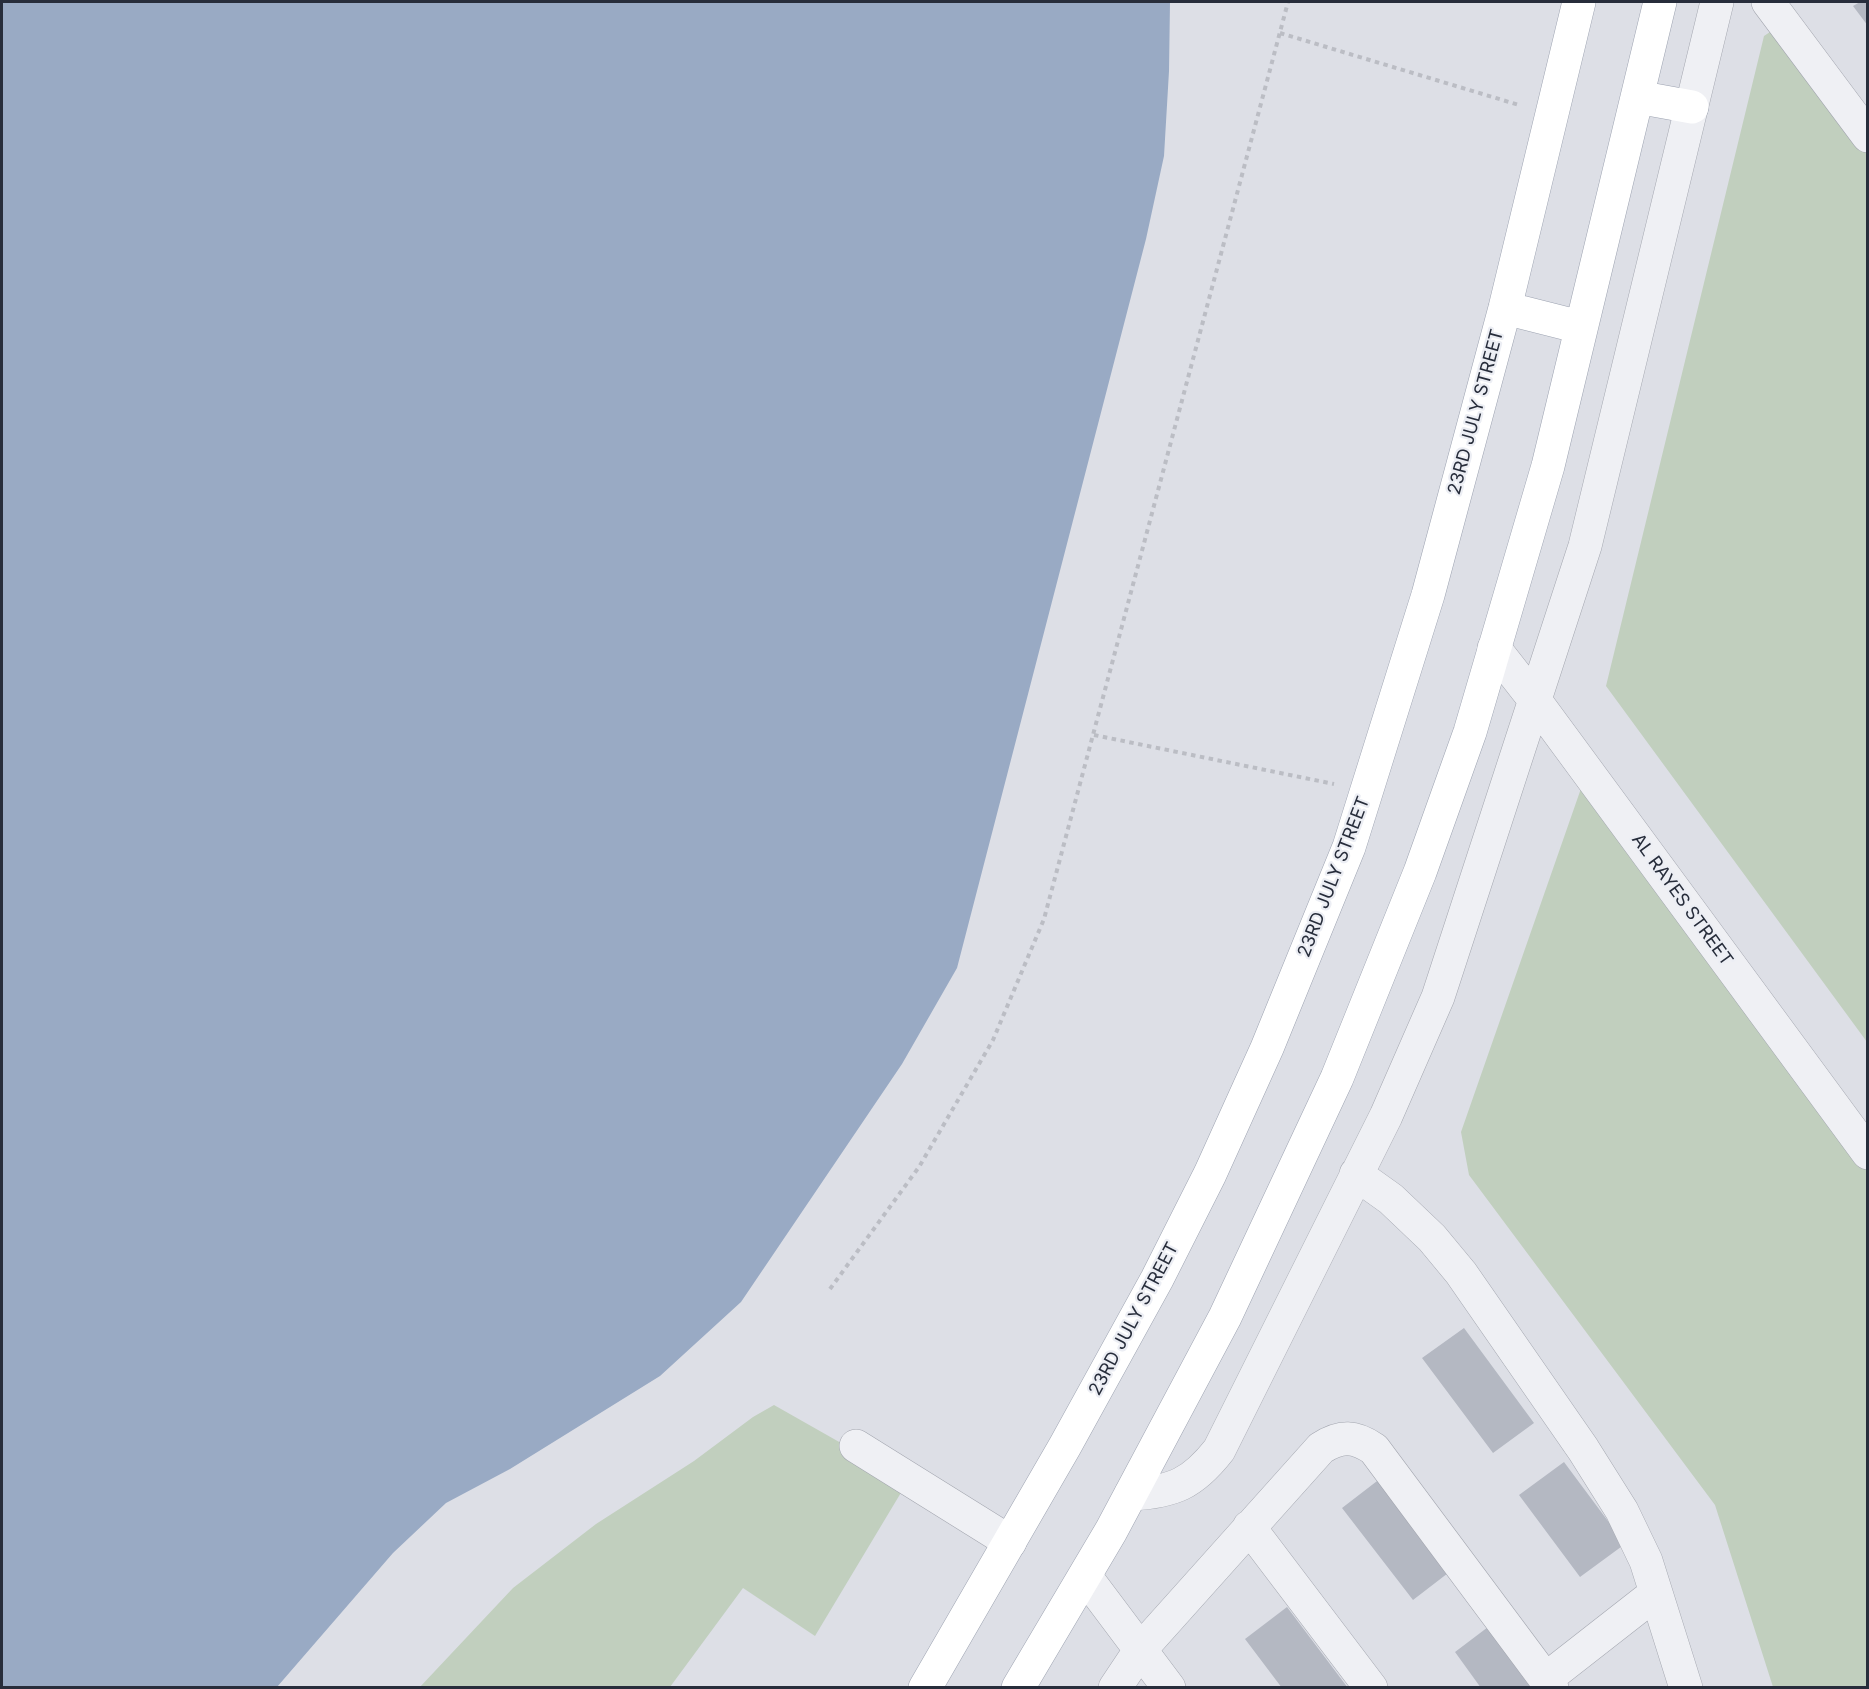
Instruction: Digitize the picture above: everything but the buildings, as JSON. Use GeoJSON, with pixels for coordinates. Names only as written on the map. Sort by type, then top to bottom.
{"type":"FeatureCollection","features":[{"type":"Feature","properties":{"kind":"main road","name":"23RD JULY STREET"},"geometry":{"type":"LineString","coordinates":[[925,1688],[1010,1542],[1157,1279],[1210,1174],[1272,1036],[1349,847],[1428,596],[1505,308],[1579,2]]}},
{"type":"Feature","properties":{"kind":"main road"},"geometry":{"type":"LineString","coordinates":[[1018,1688],[1131,1494],[1225,1317],[1337,1078],[1424,861],[1470,732],[1548,466],[1660,2]]}},
{"type":"Feature","properties":{"kind":"main road"},"geometry":{"type":"LineString","coordinates":[[1637,97],[1692,107]]}},
{"type":"Feature","properties":{"kind":"main road"},"geometry":{"type":"LineString","coordinates":[[1505,308],[1580,327]]}},
{"type":"Feature","properties":{"kind":"street"},"geometry":{"type":"LineString","coordinates":[[1131,1494],[1158,1493],[1183,1485],[1203,1470],[1219,1450],[1413,1057],[1438,997],[1591,525],[1717,2]]}},
{"type":"Feature","properties":{"kind":"street"},"geometry":{"type":"LineString","coordinates":[[1768,2],[1868,136]]}},
{"type":"Feature","properties":{"kind":"street","name":"AL RAYES STREET"},"geometry":{"type":"LineString","coordinates":[[1494,648],[1868,1153]]}},
{"type":"Feature","properties":{"kind":"street"},"geometry":{"type":"LineString","coordinates":[[1356,1174],[1391,1199],[1432,1238],[1461,1273],[1583,1449],[1622,1511],[1646,1561],[1686,1688]]}},
{"type":"Feature","properties":{"kind":"street"},"geometry":{"type":"LineString","coordinates":[[1115,1688],[1141,1649],[1249,1527],[1322,1448],[1334,1439],[1360,1440],[1374,1449],[1549,1683],[1656,1593]]}},
{"type":"Feature","properties":{"kind":"street"},"geometry":{"type":"LineString","coordinates":[[856,1446],[1010,1542]]}},
{"type":"Feature","properties":{"kind":"street"},"geometry":{"type":"LineString","coordinates":[[1249,1527],[1371,1688]]}},
{"type":"Feature","properties":{"kind":"street"},"geometry":{"type":"LineString","coordinates":[[1084,1576],[1169,1688]]}},
{"type":"Feature","properties":{"kind":"path"},"geometry":{"type":"LineString","coordinates":[[830,1289],[919,1167],[993,1040],[1044,920],[1288,2]]}},
{"type":"Feature","properties":{"kind":"path"},"geometry":{"type":"LineString","coordinates":[[1280,33],[1551,115]]}},
{"type":"Feature","properties":{"kind":"path"},"geometry":{"type":"LineString","coordinates":[[1094,735],[1367,791]]}},
{"type":"Feature","properties":{"kind":"green space"},"geometry":{"type":"Polygon","coordinates":[[[1773,30],[1867,145],[1867,1042],[1606,686],[1764,36],[1773,30]]]}},
{"type":"Feature","properties":{"kind":"green space"},"geometry":{"type":"Polygon","coordinates":[[[1592,757],[1867,1140],[1867,1687],[1773,1687],[1715,1505],[1469,1175],[1461,1132],[1592,757]]]}},
{"type":"Feature","properties":{"kind":"green space"},"geometry":{"type":"Polygon","coordinates":[[[774,1405],[908,1481],[815,1636],[743,1588],[670,1687],[419,1688],[513,1588],[596,1524],[694,1461],[753,1417],[774,1405]]]}},
{"type":"Feature","properties":{"kind":"water"},"geometry":{"type":"Polygon","coordinates":[[[2,2],[1170,2],[1164,156],[1146,239],[957,968],[902,1064],[741,1302],[660,1376],[510,1469],[446,1503],[393,1553],[277,1687],[2,1687],[2,2]]]}}]}
